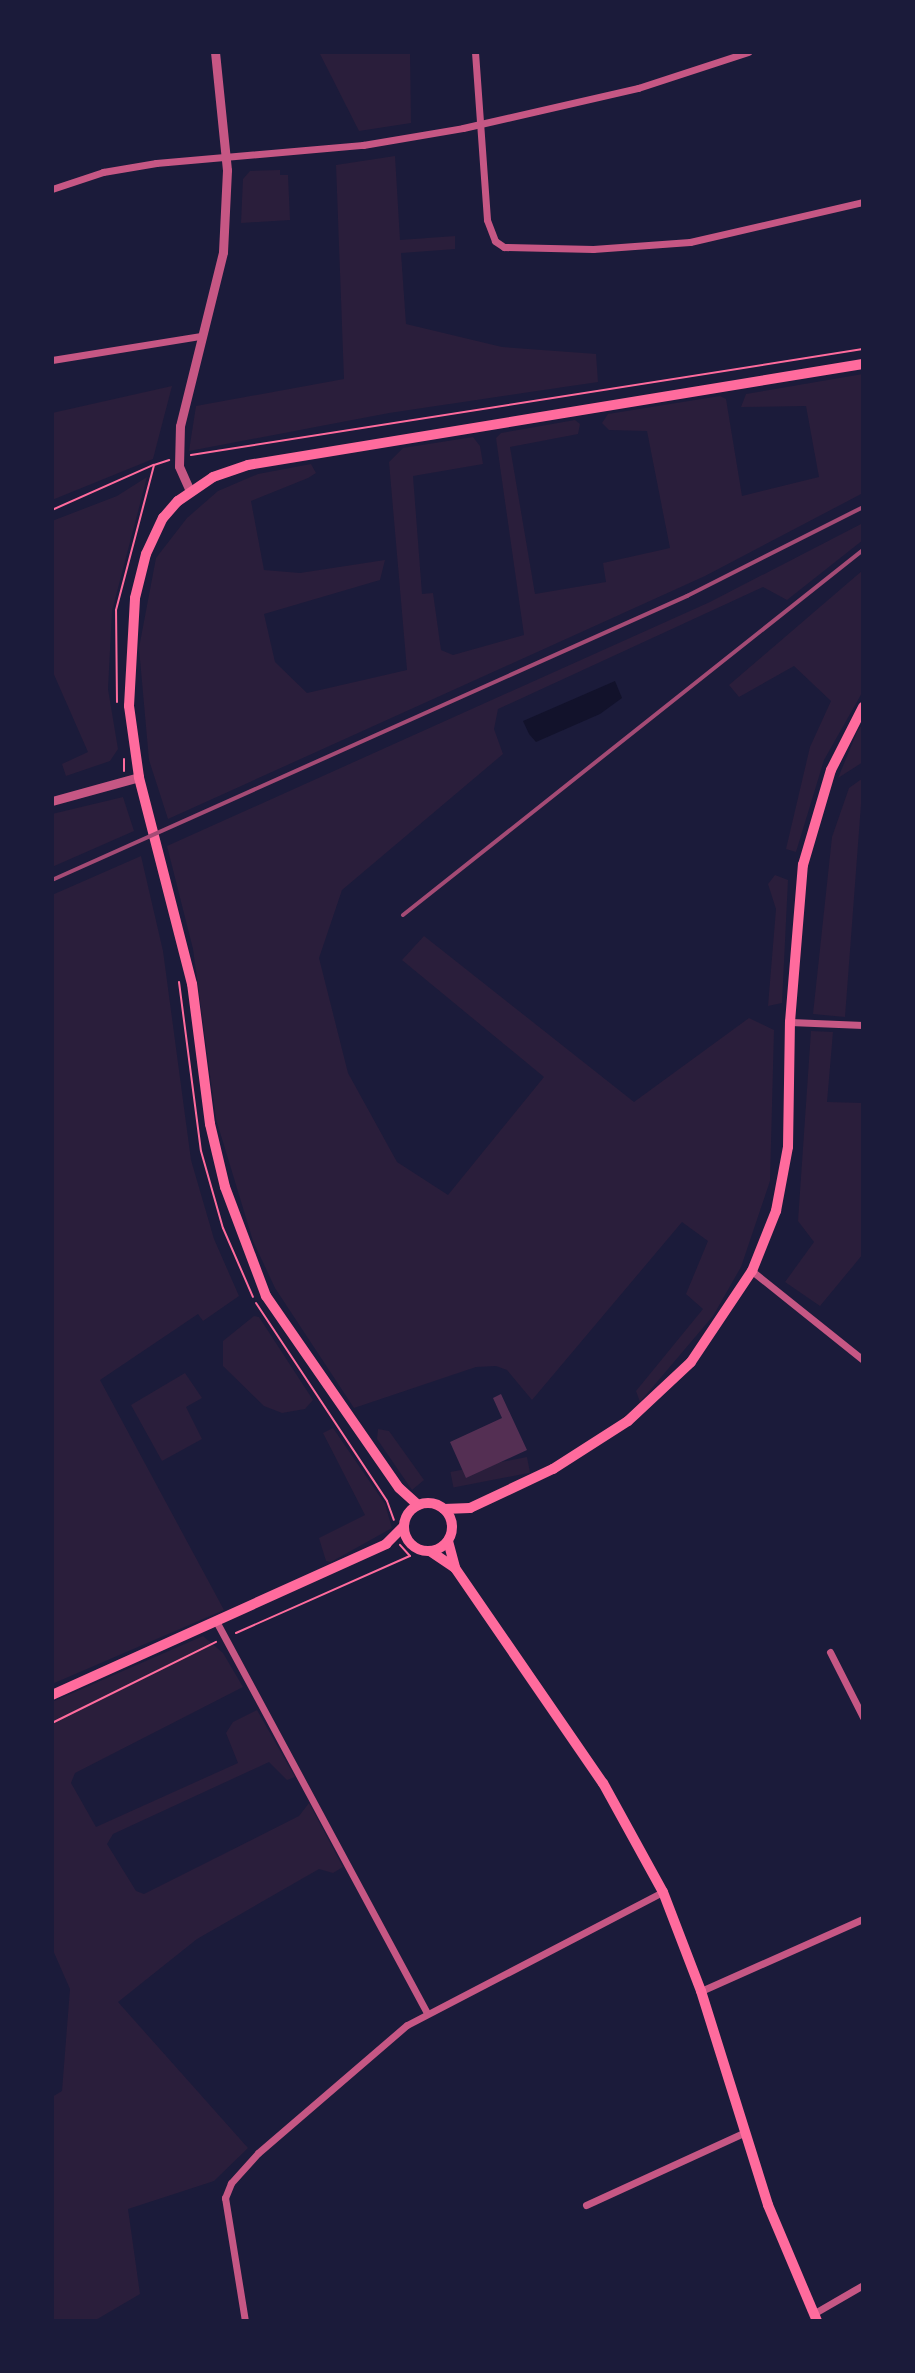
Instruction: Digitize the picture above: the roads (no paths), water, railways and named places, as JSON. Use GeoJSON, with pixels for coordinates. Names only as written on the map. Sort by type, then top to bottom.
{"type":"FeatureCollection","features":[{"type":"Feature","properties":{"kind":"main road"},"geometry":{"type":"LineString","coordinates":[[470,1508],[444,1509],[418,1505],[399,1488],[266,1296],[247,1252],[216,1155],[192,984],[139,777],[128,683],[135,598],[154,534],[190,491],[248,465],[863,364]]}},
{"type":"Feature","properties":{"kind":"main road"},"geometry":{"type":"LineString","coordinates":[[815,2317],[743,2133],[701,1991],[663,1892],[603,1783],[455,1568],[448,1541],[452,1528],[470,1508],[577,1456],[628,1421],[691,1362],[752,1271],[783,1182],[790,1022],[803,865],[831,770],[863,707]]}},
{"type":"Feature","properties":{"kind":"main road"},"geometry":{"type":"LineString","coordinates":[[399,1488],[408,1514]]}},
{"type":"Feature","properties":{"kind":"main road"},"geometry":{"type":"LineString","coordinates":[[402,1542],[408,1514],[418,1505]]}},
{"type":"Feature","properties":{"kind":"main road"},"geometry":{"type":"LineString","coordinates":[[444,1509],[452,1528]]}},
{"type":"Feature","properties":{"kind":"main road"},"geometry":{"type":"LineString","coordinates":[[402,1542],[404,1526]]}},
{"type":"Feature","properties":{"kind":"main road"},"geometry":{"type":"LineString","coordinates":[[430,1551],[448,1541]]}},
{"type":"Feature","properties":{"kind":"main road"},"geometry":{"type":"LineString","coordinates":[[52,1695],[386,1544],[402,1542],[430,1551],[455,1568]]}},
{"type":"Feature","properties":{"kind":"street"},"geometry":{"type":"LineString","coordinates":[[190,491],[179,458],[180,426],[223,252],[226,158],[215,52]]}},
{"type":"Feature","properties":{"kind":"street"},"geometry":{"type":"LineString","coordinates":[[475,52],[489,232],[504,247],[593,249],[690,242],[863,202]]}},
{"type":"Feature","properties":{"kind":"street"},"geometry":{"type":"LineString","coordinates":[[52,189],[103,172],[363,145],[479,125],[638,88],[748,52]]}},
{"type":"Feature","properties":{"kind":"street"},"geometry":{"type":"LineString","coordinates":[[52,360],[201,336]]}},
{"type":"Feature","properties":{"kind":"street"},"geometry":{"type":"LineString","coordinates":[[52,801],[139,777]]}},
{"type":"Feature","properties":{"kind":"street"},"geometry":{"type":"LineString","coordinates":[[790,1022],[863,1025]]}},
{"type":"Feature","properties":{"kind":"street"},"geometry":{"type":"LineString","coordinates":[[752,1271],[863,1360]]}},
{"type":"Feature","properties":{"kind":"street"},"geometry":{"type":"LineString","coordinates":[[216,1621],[427,2013]]}},
{"type":"Feature","properties":{"kind":"street"},"geometry":{"type":"LineString","coordinates":[[830,1652],[863,1717]]}},
{"type":"Feature","properties":{"kind":"street"},"geometry":{"type":"LineString","coordinates":[[245,2321],[226,2213],[231,2183],[264,2147],[427,2013],[663,1892]]}},
{"type":"Feature","properties":{"kind":"street"},"geometry":{"type":"LineString","coordinates":[[701,1991],[863,1919]]}},
{"type":"Feature","properties":{"kind":"street"},"geometry":{"type":"LineString","coordinates":[[586,2205],[743,2133]]}},
{"type":"Feature","properties":{"kind":"street"},"geometry":{"type":"LineString","coordinates":[[815,2317],[863,2285]]}},
{"type":"Feature","properties":{"kind":"railway"},"geometry":{"type":"LineString","coordinates":[[52,880],[687,596],[863,507]]}},
{"type":"Feature","properties":{"kind":"railway"},"geometry":{"type":"LineString","coordinates":[[403,915],[863,550]]}}]}
